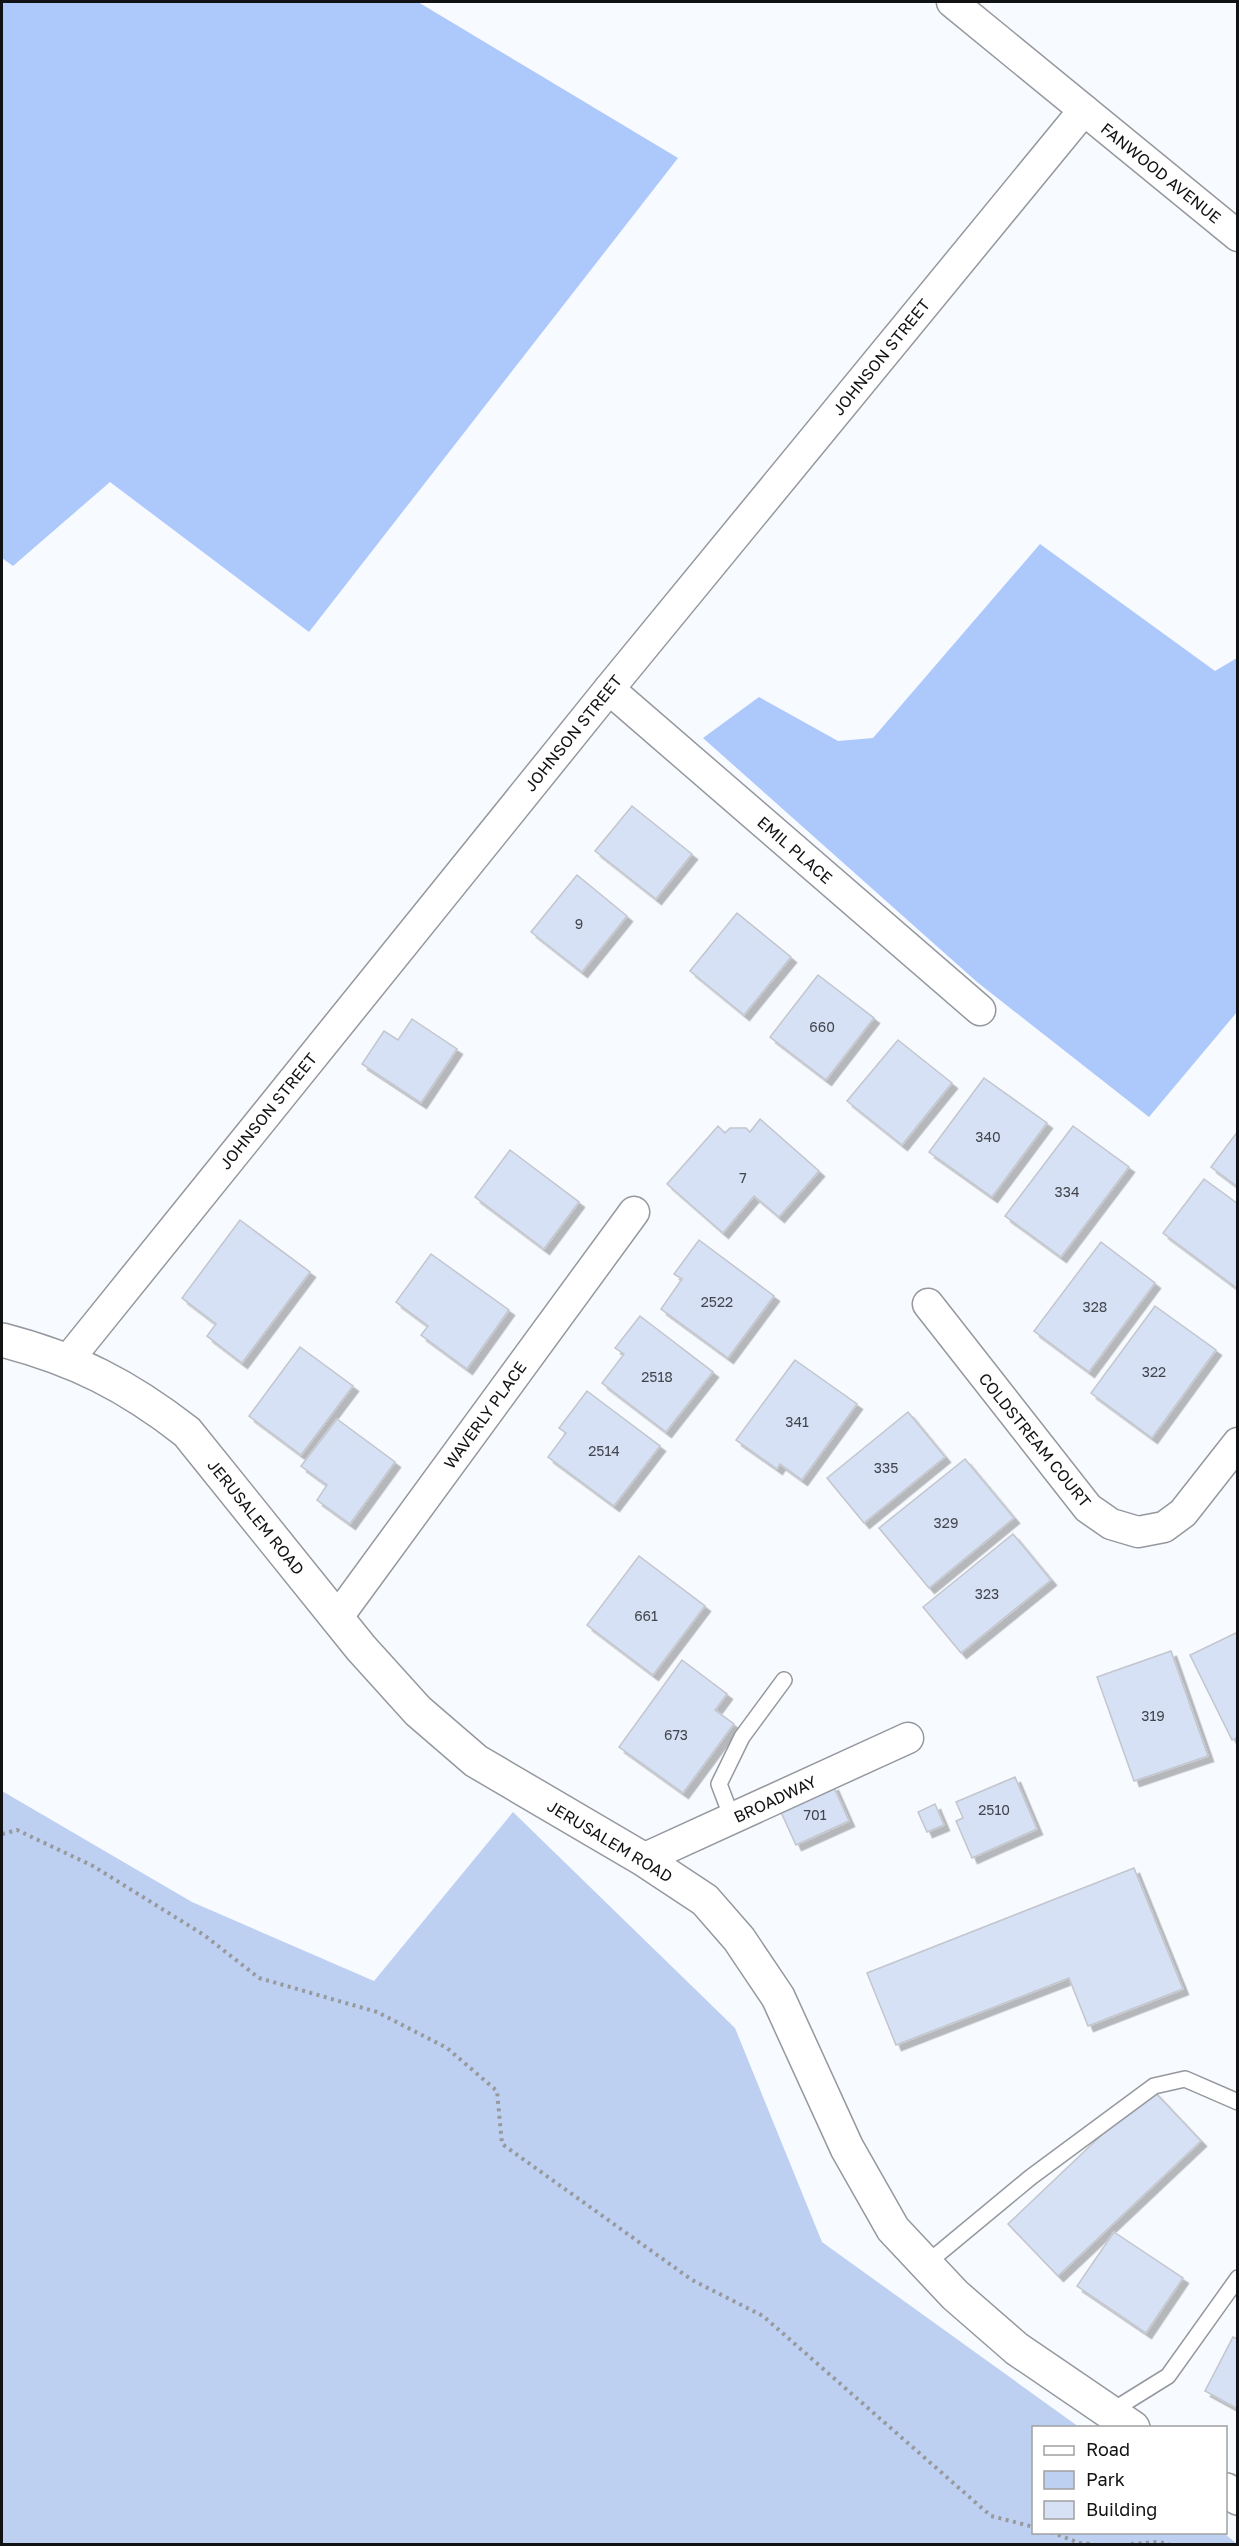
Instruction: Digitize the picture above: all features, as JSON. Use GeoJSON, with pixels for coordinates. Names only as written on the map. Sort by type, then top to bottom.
{"type":"FeatureCollection","features":[{"type":"Feature","properties":{"kind":"street","name":"FANWOOD AVENUE"},"geometry":{"type":"LineString","coordinates":[[952,2],[1238,236]]}},
{"type":"Feature","properties":{"kind":"street","name":"JOHNSON STREET"},"geometry":{"type":"LineString","coordinates":[[68,1360],[609,689],[1084,110]]}},
{"type":"Feature","properties":{"kind":"street","name":"EMIL PLACE"},"geometry":{"type":"LineString","coordinates":[[609,689],[980,1010]]}},
{"type":"Feature","properties":{"kind":"street","name":"WAVERLY PLACE"},"geometry":{"type":"LineString","coordinates":[[337,1618],[634,1212]]}},
{"type":"Feature","properties":{"kind":"street","name":"COLDSTREAM COURT"},"geometry":{"type":"LineString","coordinates":[[928,1304],[1088,1508],[1111,1524],[1138,1532],[1164,1527],[1183,1513],[1238,1443]]}},
{"type":"Feature","properties":{"kind":"street","name":"JERUSALEM ROAD"},"geometry":{"type":"LineString","coordinates":[[2,1340],[38,1349],[117,1382],[153,1405],[187,1432],[337,1618],[418,1711],[477,1761],[643,1859],[705,1900],[739,1939],[778,1997],[847,2148],[893,2229],[955,2295],[1017,2349],[1121,2420]]}},
{"type":"Feature","properties":{"kind":"street","name":"BROADWAY"},"geometry":{"type":"LineString","coordinates":[[643,1859],[908,1738]]}},
{"type":"Feature","properties":{"kind":"lane"},"geometry":{"type":"LineString","coordinates":[[732,1818],[719,1784],[742,1737],[784,1680]]}},
{"type":"Feature","properties":{"kind":"lane"},"geometry":{"type":"LineString","coordinates":[[926,2264],[1032,2177],[1154,2086],[1185,2079],[1238,2102]]}},
{"type":"Feature","properties":{"kind":"lane"},"geometry":{"type":"LineString","coordinates":[[1121,2420],[1168,2376],[1238,2278]]}},
{"type":"Feature","properties":{"kind":"path"},"geometry":{"type":"LineString","coordinates":[[2,1834],[17,1830],[93,1866],[204,1935],[259,1978],[377,2012],[447,2048],[497,2091],[502,2144],[692,2280],[763,2316],[991,2516],[1032,2526]]}},
{"type":"Feature","properties":{"kind":"path"},"geometry":{"type":"LineString","coordinates":[[1056,2534],[1079,2543],[1094,2544]]}},
{"type":"Feature","properties":{"kind":"path"},"geometry":{"type":"LineString","coordinates":[[1131,2544],[1158,2542],[1169,2544]]}},
{"type":"Feature","properties":{"kind":"green space"},"geometry":{"type":"Polygon","coordinates":[[[2,1791],[192,1902],[374,1981],[513,1812],[735,2028],[822,2242],[1078,2426],[1032,2426],[1032,2534],[1225,2534],[1237,2544],[2,2544],[2,1791]]]}},
{"type":"Feature","properties":{"kind":"shaded area"},"geometry":{"type":"Polygon","coordinates":[[[2,2],[418,2],[678,158],[309,632],[110,482],[13,566],[2,558],[2,2]]]}},
{"type":"Feature","properties":{"kind":"shaded area"},"geometry":{"type":"Polygon","coordinates":[[[1040,544],[1215,671],[1237,658],[1237,1012],[1149,1117],[977,982],[703,738],[759,697],[838,741],[873,738],[1040,544]]]}},
{"type":"Feature","properties":{"kind":"building"},"geometry":{"type":"Polygon","coordinates":[[[632,806],[692,854],[656,899],[595,851],[632,806]]]}},
{"type":"Feature","properties":{"kind":"building"},"geometry":{"type":"Polygon","coordinates":[[[577,875],[627,916],[582,972],[531,932],[577,875]]]}},
{"type":"Feature","properties":{"kind":"building"},"geometry":{"type":"Polygon","coordinates":[[[737,913],[791,957],[744,1015],[690,971],[737,913]]]}},
{"type":"Feature","properties":{"kind":"building"},"geometry":{"type":"Polygon","coordinates":[[[818,975],[874,1018],[826,1080],[770,1037],[818,975]]]}},
{"type":"Feature","properties":{"kind":"building"},"geometry":{"type":"Polygon","coordinates":[[[412,1019],[457,1049],[421,1103],[362,1064],[384,1031],[398,1040],[412,1019]]]}},
{"type":"Feature","properties":{"kind":"building"},"geometry":{"type":"Polygon","coordinates":[[[898,1040],[952,1083],[902,1145],[847,1101],[898,1040]]]}},
{"type":"Feature","properties":{"kind":"building"},"geometry":{"type":"Polygon","coordinates":[[[984,1078],[1047,1123],[992,1197],[929,1152],[984,1078]]]}},
{"type":"Feature","properties":{"kind":"building"},"geometry":{"type":"Polygon","coordinates":[[[760,1119],[819,1171],[779,1217],[754,1196],[723,1233],[667,1184],[718,1126],[725,1133],[730,1128],[746,1128],[750,1132],[760,1119]]]}},
{"type":"Feature","properties":{"kind":"building"},"geometry":{"type":"Polygon","coordinates":[[[1073,1126],[1129,1167],[1061,1257],[1005,1216],[1073,1126]]]}},
{"type":"Feature","properties":{"kind":"building"},"geometry":{"type":"Polygon","coordinates":[[[1238,1131],[1238,1187],[1211,1167],[1238,1131]]]}},
{"type":"Feature","properties":{"kind":"building"},"geometry":{"type":"Polygon","coordinates":[[[510,1150],[579,1202],[544,1249],[475,1197],[510,1150]]]}},
{"type":"Feature","properties":{"kind":"building"},"geometry":{"type":"Polygon","coordinates":[[[1204,1179],[1238,1204],[1238,1289],[1163,1233],[1204,1179]]]}},
{"type":"Feature","properties":{"kind":"building"},"geometry":{"type":"Polygon","coordinates":[[[240,1220],[310,1272],[242,1363],[207,1336],[216,1324],[182,1298],[240,1220]]]}},
{"type":"Feature","properties":{"kind":"building"},"geometry":{"type":"Polygon","coordinates":[[[699,1240],[774,1296],[728,1358],[661,1309],[682,1279],[674,1274],[699,1240]]]}},
{"type":"Feature","properties":{"kind":"building"},"geometry":{"type":"Polygon","coordinates":[[[1101,1242],[1155,1283],[1089,1372],[1034,1331],[1101,1242]]]}},
{"type":"Feature","properties":{"kind":"building"},"geometry":{"type":"Polygon","coordinates":[[[431,1254],[509,1310],[467,1369],[421,1335],[428,1326],[396,1302],[431,1254]]]}},
{"type":"Feature","properties":{"kind":"building"},"geometry":{"type":"Polygon","coordinates":[[[1155,1306],[1216,1350],[1152,1438],[1091,1393],[1155,1306]]]}},
{"type":"Feature","properties":{"kind":"building"},"geometry":{"type":"Polygon","coordinates":[[[640,1316],[713,1372],[666,1432],[602,1383],[624,1354],[615,1348],[640,1316]]]}},
{"type":"Feature","properties":{"kind":"building"},"geometry":{"type":"Polygon","coordinates":[[[300,1347],[353,1386],[301,1455],[249,1416],[300,1347]]]}},
{"type":"Feature","properties":{"kind":"building"},"geometry":{"type":"Polygon","coordinates":[[[795,1360],[857,1404],[802,1480],[780,1464],[777,1469],[736,1440],[795,1360]]]}},
{"type":"Feature","properties":{"kind":"building"},"geometry":{"type":"Polygon","coordinates":[[[587,1391],[660,1446],[614,1506],[548,1457],[566,1433],[559,1428],[587,1391]]]}},
{"type":"Feature","properties":{"kind":"building"},"geometry":{"type":"Polygon","coordinates":[[[908,1412],[945,1457],[864,1523],[827,1478],[908,1412]]]}},
{"type":"Feature","properties":{"kind":"building"},"geometry":{"type":"Polygon","coordinates":[[[337,1419],[395,1462],[350,1524],[317,1500],[327,1485],[301,1466],[337,1419]]]}},
{"type":"Feature","properties":{"kind":"building"},"geometry":{"type":"Polygon","coordinates":[[[965,1459],[1014,1518],[929,1588],[879,1528],[965,1459]]]}},
{"type":"Feature","properties":{"kind":"building"},"geometry":{"type":"Polygon","coordinates":[[[1013,1534],[1051,1580],[961,1653],[923,1607],[1013,1534]]]}},
{"type":"Feature","properties":{"kind":"building"},"geometry":{"type":"Polygon","coordinates":[[[639,1556],[705,1606],[653,1675],[587,1625],[639,1556]]]}},
{"type":"Feature","properties":{"kind":"building"},"geometry":{"type":"Polygon","coordinates":[[[1238,1632],[1238,1737],[1232,1740],[1190,1655],[1238,1632]]]}},
{"type":"Feature","properties":{"kind":"building"},"geometry":{"type":"Polygon","coordinates":[[[1171,1651],[1208,1756],[1134,1781],[1097,1677],[1171,1651]]]}},
{"type":"Feature","properties":{"kind":"building"},"geometry":{"type":"Polygon","coordinates":[[[682,1660],[727,1694],[715,1710],[734,1724],[683,1793],[619,1747],[682,1660]]]}},
{"type":"Feature","properties":{"kind":"building"},"geometry":{"type":"Polygon","coordinates":[[[1015,1777],[1037,1829],[972,1858],[956,1821],[963,1818],[956,1802],[1015,1777]]]}},
{"type":"Feature","properties":{"kind":"building"},"geometry":{"type":"Polygon","coordinates":[[[833,1785],[849,1821],[796,1845],[780,1810],[833,1785]]]}},
{"type":"Feature","properties":{"kind":"building"},"geometry":{"type":"Polygon","coordinates":[[[935,1804],[944,1825],[927,1832],[918,1812],[935,1804]]]}},
{"type":"Feature","properties":{"kind":"building"},"geometry":{"type":"Polygon","coordinates":[[[1134,1868],[1183,1989],[1088,2026],[1069,1978],[896,2045],[867,1973],[1134,1868]]]}},
{"type":"Feature","properties":{"kind":"building"},"geometry":{"type":"Polygon","coordinates":[[[1151,2088],[1201,2141],[1058,2276],[1008,2224],[1151,2088]]]}},
{"type":"Feature","properties":{"kind":"building"},"geometry":{"type":"Polygon","coordinates":[[[1114,2232],[1183,2278],[1146,2333],[1077,2286],[1114,2232]]]}},
{"type":"Feature","properties":{"kind":"building"},"geometry":{"type":"Polygon","coordinates":[[[1233,2337],[1238,2339],[1238,2409],[1205,2391],[1233,2337]]]}}]}
